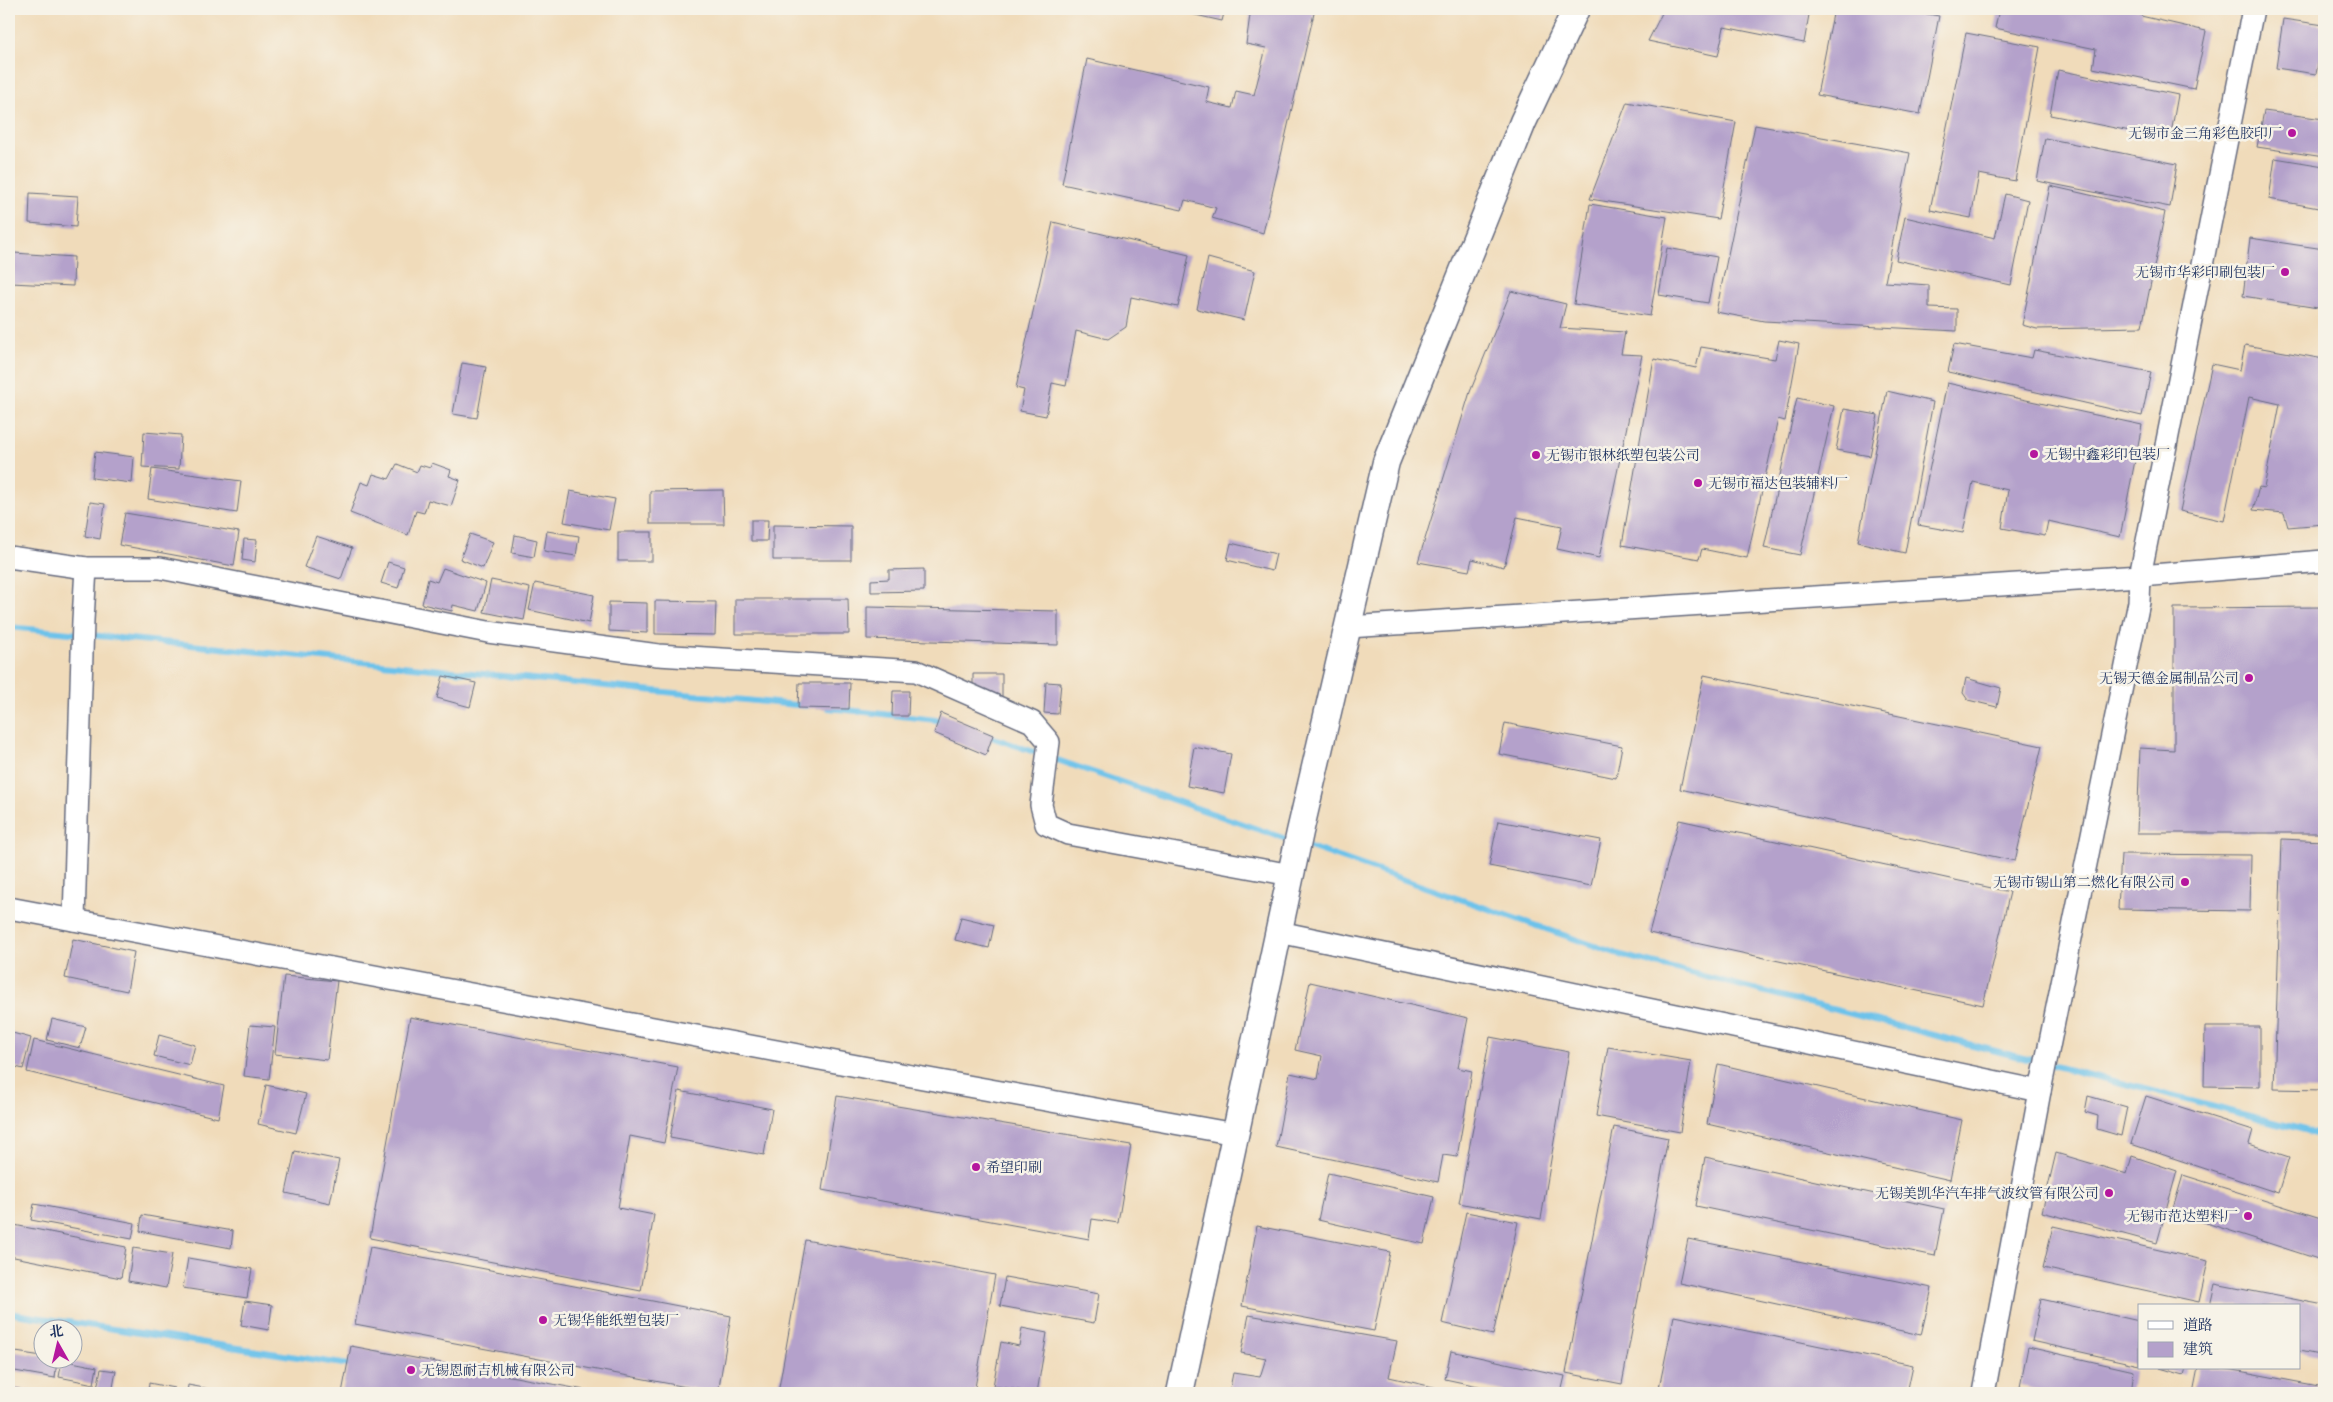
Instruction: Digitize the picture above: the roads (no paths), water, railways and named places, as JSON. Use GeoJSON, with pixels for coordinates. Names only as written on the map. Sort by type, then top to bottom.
{"type":"FeatureCollection","features":[{"type":"Feature","properties":{"kind":"street"},"geometry":{"type":"LineString","coordinates":[[1180,1393],[1300,832],[1386,462],[1523,122],[1576,9]]}},
{"type":"Feature","properties":{"kind":"street"},"geometry":{"type":"LineString","coordinates":[[1984,1393],[2048,1050],[2139,602],[2140,576],[2253,9]]}},
{"type":"Feature","properties":{"kind":"street"},"geometry":{"type":"LineString","coordinates":[[9,557],[86,568],[160,568],[488,632],[658,654],[916,671],[1032,722],[1049,742],[1041,805],[1046,824],[1068,834],[1293,866]]}},
{"type":"Feature","properties":{"kind":"street"},"geometry":{"type":"LineString","coordinates":[[1348,627],[2140,576],[2324,561]]}},
{"type":"Feature","properties":{"kind":"street"},"geometry":{"type":"LineString","coordinates":[[74,920],[86,568]]}},
{"type":"Feature","properties":{"kind":"street"},"geometry":{"type":"LineString","coordinates":[[9,908],[850,1065],[1235,1134]]}},
{"type":"Feature","properties":{"kind":"street"},"geometry":{"type":"LineString","coordinates":[[1279,932],[2042,1084]]}},
{"type":"Feature","properties":{"kind":"waterway"},"geometry":{"type":"LineString","coordinates":[[9,627],[806,706]]}},
{"type":"Feature","properties":{"kind":"waterway"},"geometry":{"type":"LineString","coordinates":[[829,708],[945,721]]}},
{"type":"Feature","properties":{"kind":"waterway"},"geometry":{"type":"LineString","coordinates":[[985,735],[1292,841]]}},
{"type":"Feature","properties":{"kind":"waterway"},"geometry":{"type":"LineString","coordinates":[[1304,845],[1621,955],[2324,1135]]}},
{"type":"Feature","properties":{"kind":"waterway"},"geometry":{"type":"LineString","coordinates":[[9,1313],[356,1366]]}},
{"type":"Feature","properties":{"kind":"place","name":"无锡市金三角彩色胶印厂"},"geometry":{"type":"Point","coordinates":[2292,133]}},
{"type":"Feature","properties":{"kind":"place","name":"无锡市华彩印刷包装厂"},"geometry":{"type":"Point","coordinates":[2285,272]}},
{"type":"Feature","properties":{"kind":"place","name":"无锡中鑫彩印包装厂"},"geometry":{"type":"Point","coordinates":[2034,454]}},
{"type":"Feature","properties":{"kind":"place","name":"无锡市银林纸塑包装公司"},"geometry":{"type":"Point","coordinates":[1536,455]}},
{"type":"Feature","properties":{"kind":"place","name":"无锡市福达包装辅料厂"},"geometry":{"type":"Point","coordinates":[1698,483]}},
{"type":"Feature","properties":{"kind":"place","name":"无锡天德金属制品公司"},"geometry":{"type":"Point","coordinates":[2249,678]}},
{"type":"Feature","properties":{"kind":"place","name":"无锡市锡山第二燃化有限公司"},"geometry":{"type":"Point","coordinates":[2185,882]}},
{"type":"Feature","properties":{"kind":"place","name":"希望印刷"},"geometry":{"type":"Point","coordinates":[976,1167]}},
{"type":"Feature","properties":{"kind":"place","name":"无锡美凯华汽车排气波纹管有限公司"},"geometry":{"type":"Point","coordinates":[2109,1193]}},
{"type":"Feature","properties":{"kind":"place","name":"无锡市范达塑料厂"},"geometry":{"type":"Point","coordinates":[2248,1216]}},
{"type":"Feature","properties":{"kind":"place","name":"无锡华能纸塑包装厂"},"geometry":{"type":"Point","coordinates":[543,1320]}},
{"type":"Feature","properties":{"kind":"place","name":"无锡恩耐吉机械有限公司"},"geometry":{"type":"Point","coordinates":[411,1370]}}]}
